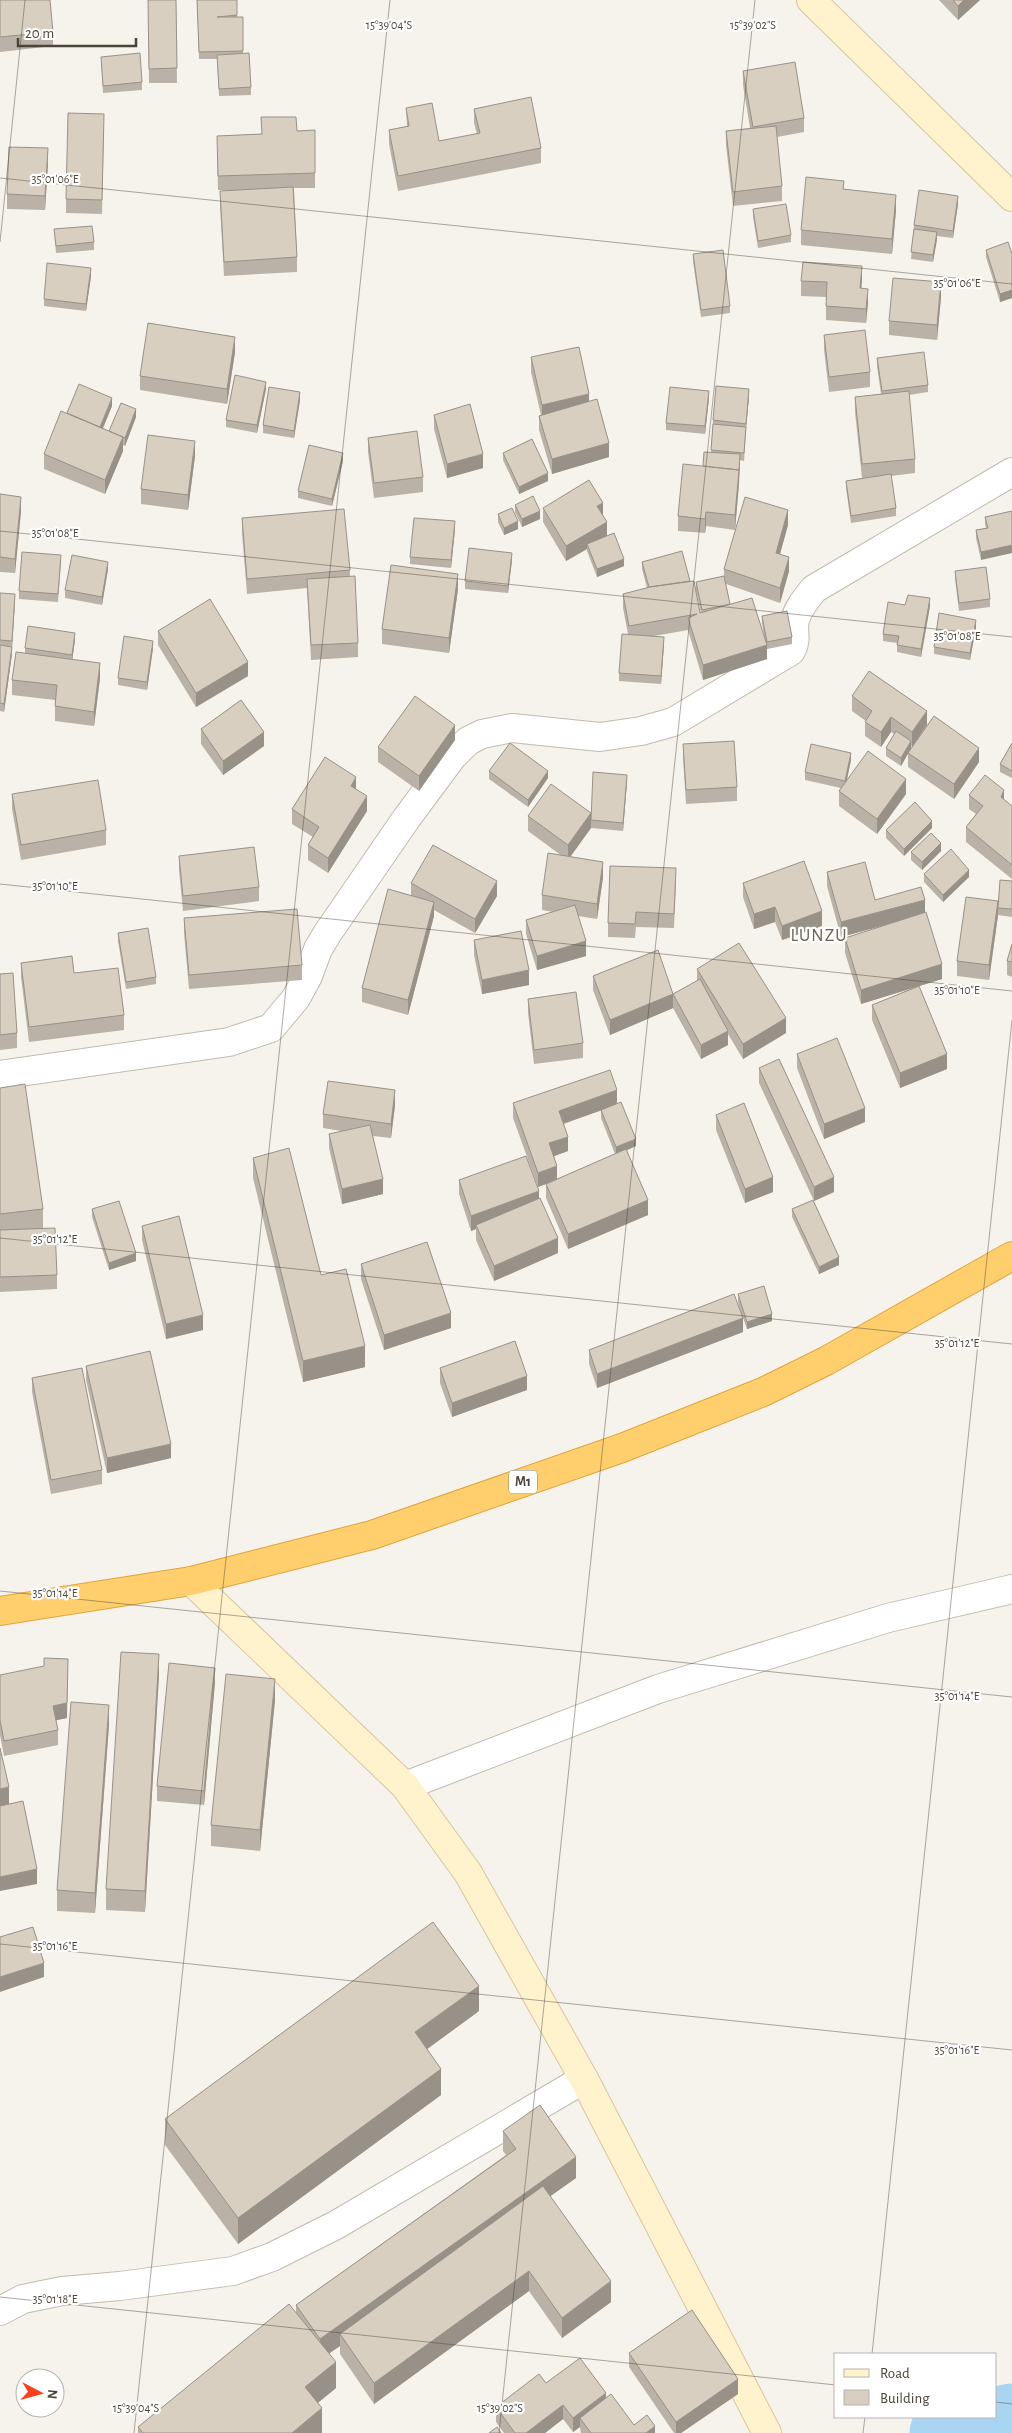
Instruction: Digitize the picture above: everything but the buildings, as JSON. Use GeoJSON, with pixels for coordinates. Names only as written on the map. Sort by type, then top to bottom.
{"type":"FeatureCollection","features":[{"type":"Feature","properties":{"kind":"highway","name":"M1"},"geometry":{"type":"LineString","coordinates":[[0,1611],[191,1581],[372,1535],[622,1448],[763,1392],[1012,1256]]}},
{"type":"Feature","properties":{"kind":"street"},"geometry":{"type":"LineString","coordinates":[[811,0],[1012,197]]}},
{"type":"Feature","properties":{"kind":"street"},"geometry":{"type":"LineString","coordinates":[[0,1075],[230,1042],[271,1028],[296,998],[308,976],[318,949],[355,893],[452,757],[468,741],[482,734],[512,728],[600,737],[641,731],[673,722],[791,650],[796,643],[795,620],[800,607],[814,589],[1012,472]]}},
{"type":"Feature","properties":{"kind":"street"},"geometry":{"type":"LineString","coordinates":[[191,1581],[405,1786],[468,1873],[584,2078],[767,2433]]}},
{"type":"Feature","properties":{"kind":"street"},"geometry":{"type":"LineString","coordinates":[[405,1786],[658,1689],[888,1618],[1012,1589]]}},
{"type":"Feature","properties":{"kind":"street"},"geometry":{"type":"LineString","coordinates":[[0,2311],[23,2299],[62,2291],[120,2286],[234,2271],[272,2257],[336,2225],[584,2078]]}},
{"type":"Feature","properties":{"kind":"waterway"},"geometry":{"type":"LineString","coordinates":[[945,2433],[1012,2419]]}},
{"type":"Feature","properties":{"kind":"district","name":"LUNZU"},"geometry":{"type":"Point","coordinates":[819,936]}}]}
